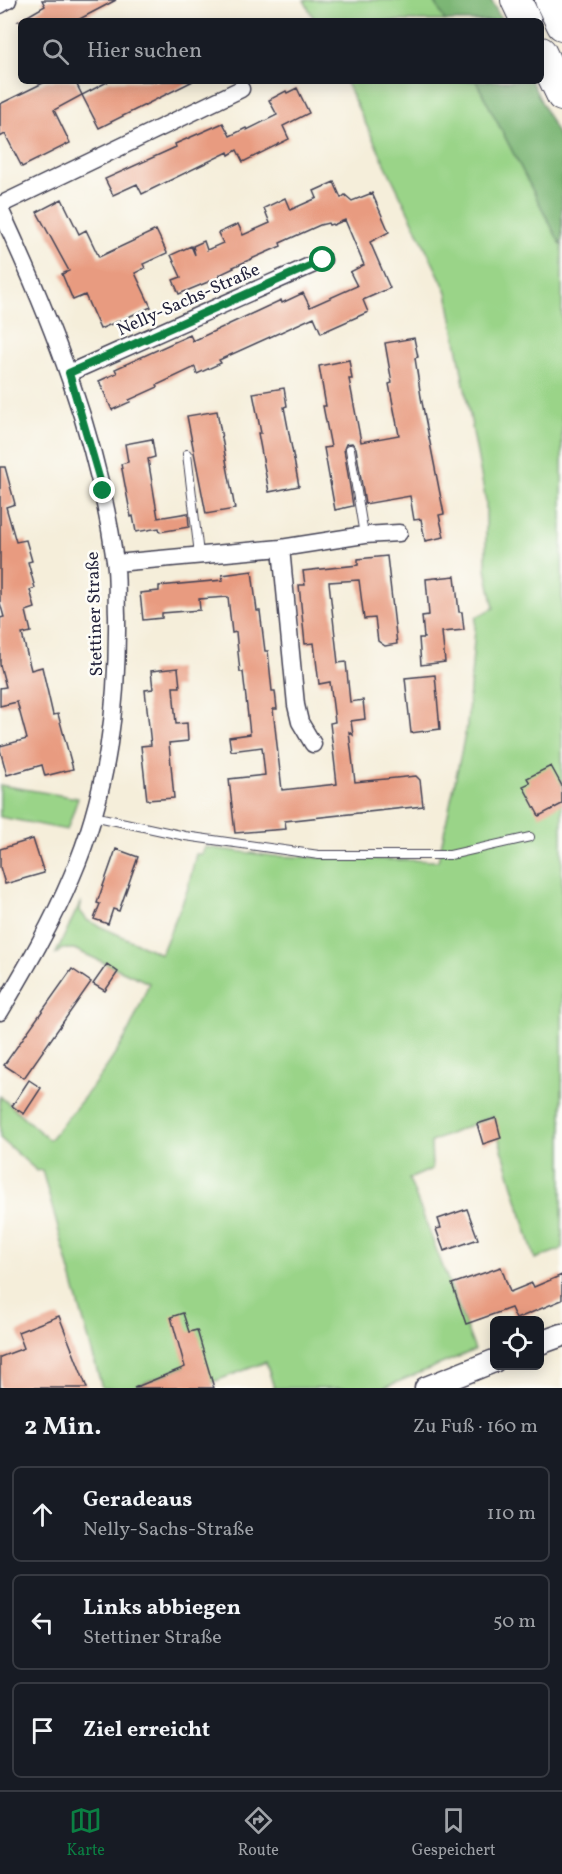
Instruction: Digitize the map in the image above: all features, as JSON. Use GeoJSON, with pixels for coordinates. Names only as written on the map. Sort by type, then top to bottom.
{"type":"FeatureCollection","features":[{"type":"Feature","properties":{"kind":"highway"},"geometry":{"type":"LineString","coordinates":[[516,0],[525,18]]}},
{"type":"Feature","properties":{"kind":"highway"},"geometry":{"type":"LineString","coordinates":[[550,0],[562,25]]}},
{"type":"Feature","properties":{"kind":"highway"},"geometry":{"type":"LineString","coordinates":[[544,58],[562,96]]}},
{"type":"Feature","properties":{"kind":"street"},"geometry":{"type":"LineString","coordinates":[[0,5],[8,0]]}},
{"type":"Feature","properties":{"kind":"street"},"geometry":{"type":"LineString","coordinates":[[0,207],[241,89]]}},
{"type":"Feature","properties":{"kind":"street","name":"Stettiner Straße"},"geometry":{"type":"LineString","coordinates":[[0,207],[69,373],[103,491],[116,563],[116,690],[110,752],[93,816],[73,875],[56,912],[0,1012]]}},
{"type":"Feature","properties":{"kind":"street","name":"Nelly-Sachs-Straße"},"geometry":{"type":"LineString","coordinates":[[69,373],[323,260]]}},
{"type":"Feature","properties":{"kind":"street"},"geometry":{"type":"LineString","coordinates":[[116,563],[281,548],[364,535],[399,533]]}},
{"type":"Feature","properties":{"kind":"street"},"geometry":{"type":"LineString","coordinates":[[281,548],[296,705],[300,722],[313,744]]}},
{"type":"Feature","properties":{"kind":"street"},"geometry":{"type":"LineString","coordinates":[[544,1342],[562,1335]]}},
{"type":"Feature","properties":{"kind":"street"},"geometry":{"type":"LineString","coordinates":[[426,1388],[490,1363]]}},
{"type":"Feature","properties":{"kind":"lane"},"geometry":{"type":"LineString","coordinates":[[350,449],[364,535]]}},
{"type":"Feature","properties":{"kind":"lane"},"geometry":{"type":"LineString","coordinates":[[187,454],[199,554]]}},
{"type":"Feature","properties":{"kind":"lane"},"geometry":{"type":"LineString","coordinates":[[93,816],[185,836],[319,855],[450,855],[530,837]]}},
{"type":"Feature","properties":{"kind":"green space"},"geometry":{"type":"Polygon","coordinates":[[[304,0],[434,0],[443,18],[313,18],[304,0]]]}},
{"type":"Feature","properties":{"kind":"green space"},"geometry":{"type":"Polygon","coordinates":[[[434,0],[491,0],[500,18],[443,18],[434,0]]]}},
{"type":"Feature","properties":{"kind":"green space"},"geometry":{"type":"Polygon","coordinates":[[[346,84],[478,84],[562,247],[562,1249],[535,1259],[492,1116],[431,1142],[432,1169],[409,1179],[475,1350],[383,1388],[274,1388],[266,1362],[197,1388],[186,1366],[131,1388],[102,1388],[42,1170],[37,1171],[0,1138],[0,1096],[49,1140],[105,1070],[134,1021],[149,983],[74,949],[62,949],[55,955],[81,901],[80,911],[88,921],[161,954],[187,891],[196,854],[202,854],[205,847],[273,856],[438,861],[467,725],[476,617],[494,608],[486,569],[486,502],[447,292],[346,84]]]}},
{"type":"Feature","properties":{"kind":"green space"},"geometry":{"type":"Polygon","coordinates":[[[478,84],[532,84],[562,144],[562,247],[478,84]]]}},
{"type":"Feature","properties":{"kind":"green space"},"geometry":{"type":"Polygon","coordinates":[[[0,785],[78,798],[67,830],[0,817],[0,785]]]}},
{"type":"Feature","properties":{"kind":"building"},"geometry":{"type":"Polygon","coordinates":[[[42,0],[116,0],[82,18],[24,18],[45,6],[42,0]]]}},
{"type":"Feature","properties":{"kind":"building"},"geometry":{"type":"Polygon","coordinates":[[[41,84],[76,84],[82,95],[54,110],[70,143],[22,167],[5,134],[0,137],[0,104],[41,84]]]}},
{"type":"Feature","properties":{"kind":"building"},"geometry":{"type":"Polygon","coordinates":[[[103,84],[187,84],[99,128],[82,95],[103,84]]]}},
{"type":"Feature","properties":{"kind":"building"},"geometry":{"type":"Polygon","coordinates":[[[297,88],[309,113],[283,126],[289,139],[243,162],[237,150],[229,155],[228,152],[142,194],[137,184],[113,195],[105,179],[223,123],[230,136],[246,128],[247,130],[277,115],[269,100],[297,88]]]}},
{"type":"Feature","properties":{"kind":"building"},"geometry":{"type":"Polygon","coordinates":[[[334,182],[341,198],[345,195],[352,201],[372,193],[389,232],[370,242],[390,288],[363,300],[368,312],[321,333],[314,317],[219,360],[221,363],[197,374],[195,367],[112,410],[99,381],[117,373],[115,369],[190,335],[193,341],[281,300],[282,303],[303,293],[310,307],[357,286],[350,272],[364,265],[345,220],[333,225],[328,223],[320,225],[280,243],[281,246],[233,267],[219,275],[220,277],[179,294],[173,280],[181,277],[171,255],[191,246],[195,255],[193,246],[204,241],[207,250],[223,243],[218,233],[238,224],[243,235],[270,223],[264,208],[285,198],[290,210],[317,198],[314,191],[334,182]]]}},
{"type":"Feature","properties":{"kind":"building"},"geometry":{"type":"Polygon","coordinates":[[[62,199],[79,234],[86,230],[99,257],[156,230],[167,253],[143,264],[145,268],[135,273],[151,307],[100,329],[85,295],[73,300],[62,274],[69,271],[37,212],[62,199]]]}},
{"type":"Feature","properties":{"kind":"building"},"geometry":{"type":"Polygon","coordinates":[[[414,338],[421,397],[444,514],[439,515],[444,537],[425,541],[421,519],[414,520],[410,496],[365,504],[356,448],[352,443],[346,444],[344,449],[353,506],[335,510],[324,448],[331,447],[323,406],[326,406],[319,366],[349,360],[352,379],[349,379],[361,442],[399,435],[389,384],[392,383],[385,343],[414,338]]]}},
{"type":"Feature","properties":{"kind":"building"},"geometry":{"type":"Polygon","coordinates":[[[284,388],[287,406],[284,407],[299,486],[269,492],[253,393],[284,388]]]}},
{"type":"Feature","properties":{"kind":"building"},"geometry":{"type":"Polygon","coordinates":[[[217,411],[235,509],[206,514],[187,416],[217,411]]]}},
{"type":"Feature","properties":{"kind":"building"},"geometry":{"type":"Polygon","coordinates":[[[152,439],[155,457],[148,459],[158,518],[188,513],[189,527],[160,532],[159,528],[136,532],[121,464],[128,462],[125,444],[152,439]]]}},
{"type":"Feature","properties":{"kind":"building"},"geometry":{"type":"Polygon","coordinates":[[[0,467],[5,467],[15,504],[6,507],[16,542],[26,540],[32,561],[28,562],[35,588],[30,590],[35,608],[26,611],[31,632],[22,634],[31,670],[42,667],[53,715],[58,714],[73,769],[45,776],[42,765],[7,775],[0,750],[0,746],[27,739],[17,702],[0,706],[0,688],[6,687],[0,665],[0,618],[4,617],[0,603],[0,467]]]}},
{"type":"Feature","properties":{"kind":"building"},"geometry":{"type":"Polygon","coordinates":[[[387,556],[397,644],[385,646],[378,641],[375,618],[364,619],[359,580],[329,582],[338,663],[346,662],[350,702],[363,700],[365,719],[351,721],[353,735],[349,732],[355,782],[416,776],[420,780],[423,806],[285,821],[286,829],[235,833],[229,779],[265,775],[262,747],[231,751],[229,737],[250,734],[243,672],[240,672],[236,632],[232,633],[228,597],[199,599],[200,610],[162,613],[162,618],[143,620],[140,593],[159,591],[159,586],[223,580],[222,575],[252,571],[265,651],[268,651],[272,691],[275,691],[277,709],[273,709],[282,790],[337,784],[330,723],[335,722],[330,682],[319,684],[314,643],[305,644],[299,585],[305,585],[303,571],[358,565],[358,559],[387,556]]]}},
{"type":"Feature","properties":{"kind":"building"},"geometry":{"type":"Polygon","coordinates":[[[455,576],[459,612],[462,612],[464,630],[442,632],[445,662],[421,665],[419,638],[424,638],[422,616],[429,615],[426,579],[455,576]]]}},
{"type":"Feature","properties":{"kind":"building"},"geometry":{"type":"Polygon","coordinates":[[[178,668],[180,687],[173,687],[176,724],[187,723],[188,741],[169,743],[174,798],[147,800],[141,746],[151,745],[145,690],[153,689],[151,671],[178,668]]]}},
{"type":"Feature","properties":{"kind":"building"},"geometry":{"type":"Polygon","coordinates":[[[435,675],[440,729],[411,733],[405,678],[435,675]]]}},
{"type":"Feature","properties":{"kind":"building"},"geometry":{"type":"Polygon","coordinates":[[[551,766],[562,786],[562,804],[539,816],[523,786],[530,783],[527,778],[551,766]]]}},
{"type":"Feature","properties":{"kind":"building"},"geometry":{"type":"Polygon","coordinates":[[[33,839],[44,873],[5,884],[0,867],[0,849],[33,839]]]}},
{"type":"Feature","properties":{"kind":"building"},"geometry":{"type":"Polygon","coordinates":[[[116,849],[138,857],[119,911],[113,909],[108,924],[94,919],[100,904],[97,903],[116,849]]]}},
{"type":"Feature","properties":{"kind":"building"},"geometry":{"type":"Polygon","coordinates":[[[107,964],[118,972],[105,991],[93,984],[107,964]]]}},
{"type":"Feature","properties":{"kind":"building"},"geometry":{"type":"Polygon","coordinates":[[[72,969],[91,982],[24,1078],[4,1065],[72,969]]]}},
{"type":"Feature","properties":{"kind":"building"},"geometry":{"type":"Polygon","coordinates":[[[29,1080],[41,1088],[24,1114],[12,1106],[29,1080]]]}},
{"type":"Feature","properties":{"kind":"building"},"geometry":{"type":"Polygon","coordinates":[[[496,1118],[501,1138],[483,1144],[477,1124],[496,1118]]]}},
{"type":"Feature","properties":{"kind":"building"},"geometry":{"type":"Polygon","coordinates":[[[467,1209],[478,1239],[444,1251],[436,1229],[441,1228],[438,1219],[467,1209]]]}},
{"type":"Feature","properties":{"kind":"building"},"geometry":{"type":"Polygon","coordinates":[[[501,1267],[510,1292],[532,1283],[534,1287],[562,1275],[562,1300],[523,1316],[515,1316],[511,1308],[466,1324],[452,1284],[501,1267]]]}},
{"type":"Feature","properties":{"kind":"building"},"geometry":{"type":"Polygon","coordinates":[[[183,1313],[189,1332],[197,1330],[214,1388],[134,1388],[185,1367],[171,1317],[183,1313]]]}},
{"type":"Feature","properties":{"kind":"building"},"geometry":{"type":"Polygon","coordinates":[[[59,1316],[87,1388],[0,1388],[0,1357],[24,1348],[18,1332],[59,1316]]]}},
{"type":"Feature","properties":{"kind":"route"},"geometry":{"type":"LineString","coordinates":[[103,491],[69,373],[323,260]]}}]}
